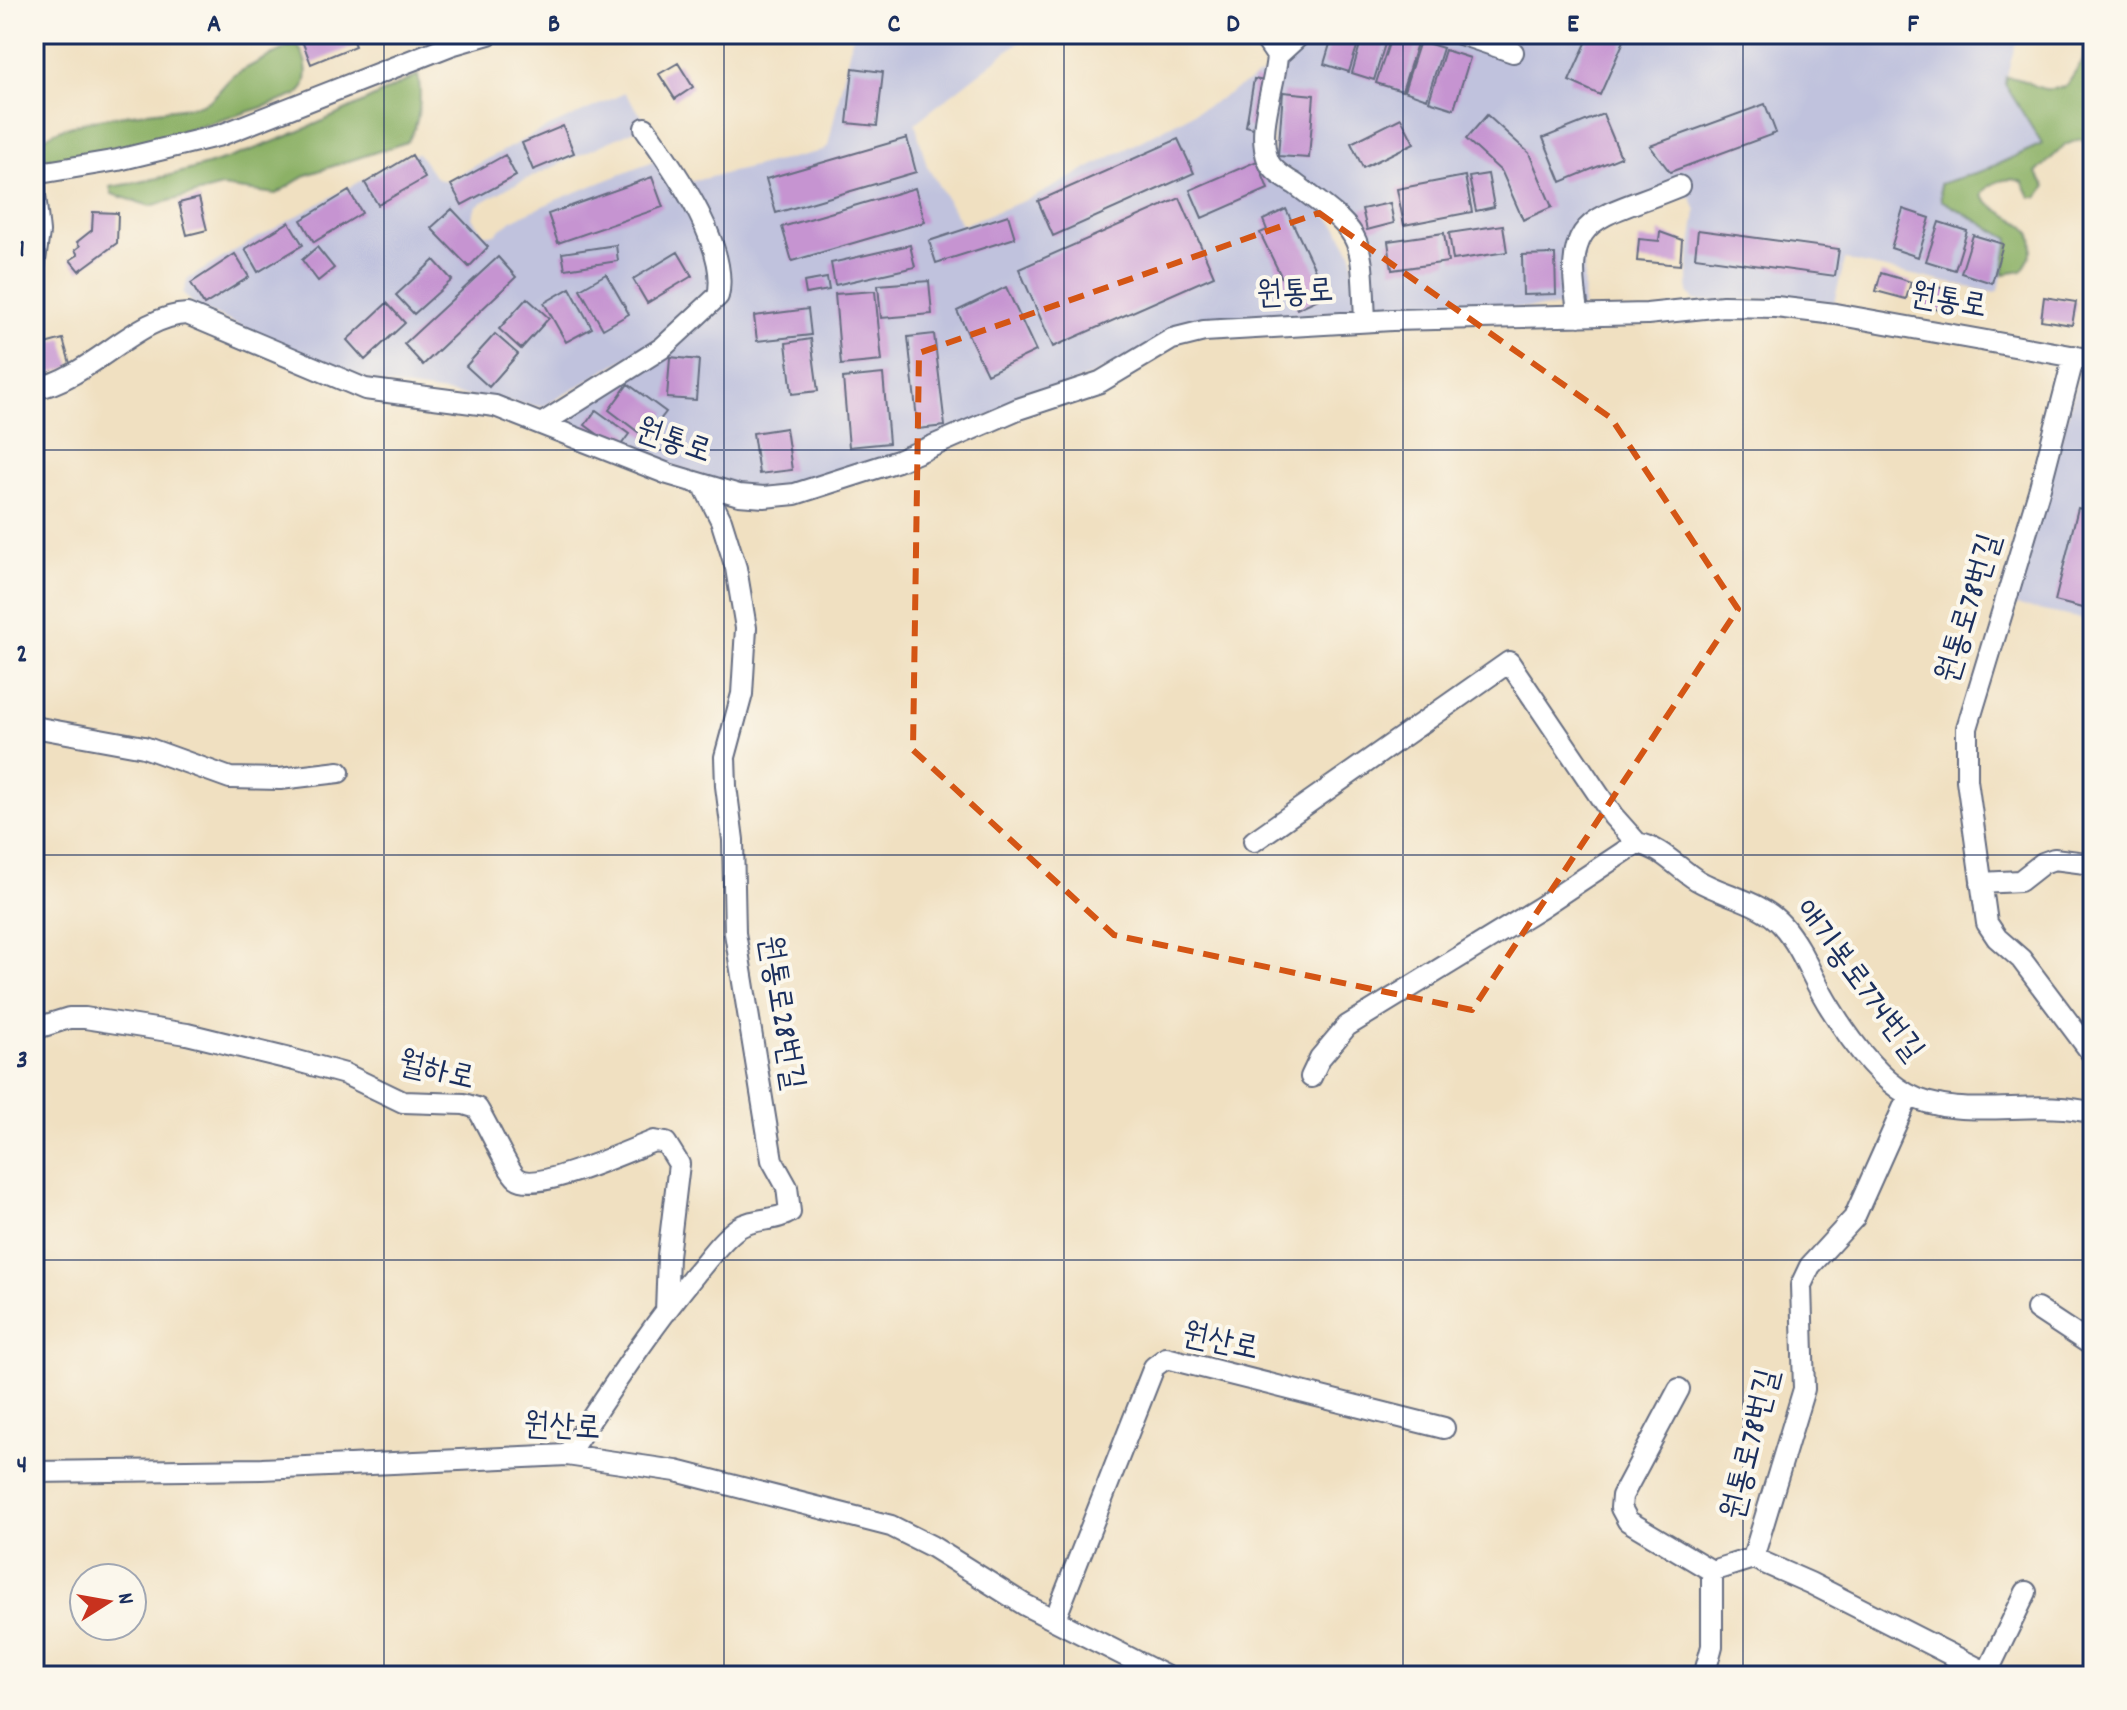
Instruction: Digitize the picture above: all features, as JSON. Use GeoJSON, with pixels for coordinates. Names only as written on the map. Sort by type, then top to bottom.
{"type":"FeatureCollection","features":[{"type":"Feature","properties":{"kind":"street"},"geometry":{"type":"LineString","coordinates":[[34,174],[221,135],[451,45],[489,34]]}},
{"type":"Feature","properties":{"kind":"street"},"geometry":{"type":"LineString","coordinates":[[1262,34],[1277,56]]}},
{"type":"Feature","properties":{"kind":"street"},"geometry":{"type":"LineString","coordinates":[[1301,34],[1277,56],[1265,134],[1268,160],[1276,171],[1341,217],[1354,234],[1363,266],[1365,321]]}},
{"type":"Feature","properties":{"kind":"street"},"geometry":{"type":"LineString","coordinates":[[1460,34],[1513,52]]}},
{"type":"Feature","properties":{"kind":"street","name":"원통로"},"geometry":{"type":"LineString","coordinates":[[543,423],[662,348],[718,296],[717,266],[704,222],[645,128]]}},
{"type":"Feature","properties":{"kind":"street"},"geometry":{"type":"LineString","coordinates":[[34,185],[39,232],[34,268]]}},
{"type":"Feature","properties":{"kind":"street"},"geometry":{"type":"LineString","coordinates":[[1579,316],[1572,268],[1578,238],[1600,218],[1679,186]]}},
{"type":"Feature","properties":{"kind":"street","name":"원통로"},"geometry":{"type":"LineString","coordinates":[[34,389],[69,379],[159,320],[187,314],[208,320],[365,389],[495,406],[620,457],[704,486],[764,497],[795,494],[850,478],[1018,409],[1100,382],[1156,347],[1189,333],[1365,321],[1680,313],[1723,306],[1776,307],[1835,314],[2083,358]]}},
{"type":"Feature","properties":{"kind":"street","name":"원통로78번길"},"geometry":{"type":"LineString","coordinates":[[2083,358],[1967,728],[1967,780],[1987,923],[1997,938],[2030,970],[2093,1055]]}},
{"type":"Feature","properties":{"kind":"street","name":"원통로28번길"},"geometry":{"type":"LineString","coordinates":[[567,1455],[666,1312],[717,1248],[739,1228],[760,1219],[779,1219],[790,1212],[787,1187],[772,1160],[735,933],[725,757],[742,694],[746,628],[736,568],[721,520],[704,486]]}},
{"type":"Feature","properties":{"kind":"street","name":"애기봉로774번길"},"geometry":{"type":"LineString","coordinates":[[1254,841],[1509,662],[1613,816],[1637,843],[1658,847],[1678,868],[1717,892],[1764,911],[1780,923],[1808,965],[1831,1009],[1890,1082],[1909,1095],[1960,1107],[2073,1108],[2093,1113]]}},
{"type":"Feature","properties":{"kind":"street"},"geometry":{"type":"LineString","coordinates":[[34,727],[144,747],[230,778],[280,779],[339,772]]}},
{"type":"Feature","properties":{"kind":"street"},"geometry":{"type":"LineString","coordinates":[[1311,1077],[1320,1058],[1347,1026],[1515,923],[1637,843]]}},
{"type":"Feature","properties":{"kind":"street"},"geometry":{"type":"LineString","coordinates":[[1981,883],[2020,881],[2043,863],[2054,859],[2093,864]]}},
{"type":"Feature","properties":{"kind":"street","name":"월하로"},"geometry":{"type":"LineString","coordinates":[[34,1029],[69,1018],[85,1018],[187,1034],[345,1074],[403,1102],[464,1104],[477,1108],[509,1168],[517,1178],[528,1182],[571,1172],[654,1141],[666,1143],[679,1164],[668,1256],[666,1312]]}},
{"type":"Feature","properties":{"kind":"street","name":"원통로78번길"},"geometry":{"type":"LineString","coordinates":[[1712,1571],[1753,1558],[1804,1389],[1801,1285],[1810,1266],[1854,1218],[1909,1095]]}},
{"type":"Feature","properties":{"kind":"street"},"geometry":{"type":"LineString","coordinates":[[2037,1309],[2093,1346]]}},
{"type":"Feature","properties":{"kind":"street","name":"원산로"},"geometry":{"type":"LineString","coordinates":[[1055,1619],[1154,1367],[1166,1358],[1444,1428]]}},
{"type":"Feature","properties":{"kind":"street"},"geometry":{"type":"LineString","coordinates":[[1679,1389],[1622,1496],[1621,1508],[1628,1521],[1712,1571],[1713,1634],[1704,1676]]}},
{"type":"Feature","properties":{"kind":"street","name":"원산로"},"geometry":{"type":"LineString","coordinates":[[34,1472],[262,1469],[567,1455],[729,1482],[891,1526],[1055,1619],[1165,1676]]}},
{"type":"Feature","properties":{"kind":"street"},"geometry":{"type":"LineString","coordinates":[[1753,1558],[1810,1583],[1987,1673],[2026,1592]]}},
{"type":"Feature","properties":{"kind":"highlighted area"},"geometry":{"type":"Polygon","coordinates":[[[1319,213],[1611,418],[1738,609],[1472,1010],[1114,935],[913,750],[919,353],[1319,213]]]}},
{"type":"Feature","properties":{"kind":"shaded area"},"geometry":{"type":"Polygon","coordinates":[[[853,34],[1029,34],[915,123],[927,166],[962,225],[1036,196],[1213,103],[1261,74],[1266,75],[1258,139],[1338,228],[1352,254],[1355,302],[1345,312],[1197,325],[1102,371],[877,461],[789,487],[761,489],[719,482],[574,431],[575,413],[725,304],[727,285],[689,182],[822,151],[828,146],[853,34]]]}},
{"type":"Feature","properties":{"kind":"shaded area"},"geometry":{"type":"Polygon","coordinates":[[[1272,34],[2026,34],[2015,45],[2005,84],[2042,144],[1985,170],[1940,184],[1941,200],[2009,239],[1999,291],[1995,293],[1845,260],[1834,302],[1790,299],[1695,301],[1688,293],[1688,269],[1696,211],[1691,198],[1684,196],[1603,227],[1585,243],[1583,307],[1377,310],[1365,236],[1359,224],[1344,209],[1274,159],[1272,34]]]}},
{"type":"Feature","properties":{"kind":"shaded area"},"geometry":{"type":"Polygon","coordinates":[[[625,93],[644,119],[637,129],[509,187],[476,206],[472,217],[484,234],[495,234],[512,220],[556,200],[660,159],[702,239],[713,286],[711,294],[655,341],[543,407],[382,384],[350,374],[195,306],[183,293],[188,279],[405,156],[418,153],[437,179],[447,181],[534,134],[625,93]]]}},
{"type":"Feature","properties":{"kind":"shaded area"},"geometry":{"type":"Polygon","coordinates":[[[2081,368],[2093,369],[2093,621],[2013,605],[2081,368]]]}},
{"type":"Feature","properties":{"kind":"green space"},"geometry":{"type":"Polygon","coordinates":[[[2087,34],[2093,34],[2093,145],[2080,139],[2065,145],[2036,173],[2046,186],[2038,197],[2030,197],[2023,182],[2012,179],[1995,183],[1982,194],[1989,203],[2029,231],[2033,241],[2031,254],[2022,271],[2003,274],[2009,239],[1941,200],[1940,184],[1985,170],[2042,144],[2005,84],[2006,77],[2048,89],[2067,85],[2082,62],[2087,34]]]}},
{"type":"Feature","properties":{"kind":"green space"},"geometry":{"type":"Polygon","coordinates":[[[296,44],[307,70],[305,84],[297,95],[168,136],[91,155],[45,158],[35,150],[44,139],[82,123],[202,104],[236,74],[296,44]]]}},
{"type":"Feature","properties":{"kind":"green space"},"geometry":{"type":"Polygon","coordinates":[[[418,75],[419,110],[415,128],[407,142],[306,175],[276,194],[222,187],[150,206],[112,194],[110,187],[190,170],[268,144],[418,75]]]}},
{"type":"Feature","properties":{"kind":"building"},"geometry":{"type":"Polygon","coordinates":[[[312,34],[350,34],[355,46],[311,64],[301,38],[312,34]]]}},
{"type":"Feature","properties":{"kind":"building"},"geometry":{"type":"Polygon","coordinates":[[[1333,34],[1361,34],[1349,72],[1324,64],[1333,34]]]}},
{"type":"Feature","properties":{"kind":"building"},"geometry":{"type":"Polygon","coordinates":[[[1363,34],[1388,34],[1374,80],[1352,73],[1363,34]]]}},
{"type":"Feature","properties":{"kind":"building"},"geometry":{"type":"Polygon","coordinates":[[[1392,34],[1418,40],[1402,91],[1376,83],[1392,34]]]}},
{"type":"Feature","properties":{"kind":"building"},"geometry":{"type":"Polygon","coordinates":[[[1590,34],[1627,34],[1600,95],[1569,81],[1590,34]]]}},
{"type":"Feature","properties":{"kind":"building"},"geometry":{"type":"Polygon","coordinates":[[[1420,41],[1443,48],[1427,99],[1404,91],[1420,41]]]}},
{"type":"Feature","properties":{"kind":"building"},"geometry":{"type":"Polygon","coordinates":[[[1445,50],[1470,58],[1454,109],[1429,101],[1445,50]]]}},
{"type":"Feature","properties":{"kind":"building"},"geometry":{"type":"Polygon","coordinates":[[[678,63],[693,87],[675,99],[659,74],[678,63]]]}},
{"type":"Feature","properties":{"kind":"building"},"geometry":{"type":"Polygon","coordinates":[[[853,68],[883,72],[877,126],[847,123],[853,68]]]}},
{"type":"Feature","properties":{"kind":"building"},"geometry":{"type":"Polygon","coordinates":[[[1254,79],[1265,81],[1257,129],[1246,126],[1254,79]]]}},
{"type":"Feature","properties":{"kind":"building"},"geometry":{"type":"Polygon","coordinates":[[[1283,92],[1314,95],[1309,158],[1278,156],[1283,92]]]}},
{"type":"Feature","properties":{"kind":"building"},"geometry":{"type":"Polygon","coordinates":[[[1765,104],[1776,133],[1670,172],[1650,146],[1765,104]]]}},
{"type":"Feature","properties":{"kind":"building"},"geometry":{"type":"Polygon","coordinates":[[[1603,114],[1621,157],[1561,182],[1543,138],[1603,114]]]}},
{"type":"Feature","properties":{"kind":"building"},"geometry":{"type":"Polygon","coordinates":[[[1487,115],[1529,153],[1552,207],[1523,220],[1502,172],[1466,139],[1487,115]]]}},
{"type":"Feature","properties":{"kind":"building"},"geometry":{"type":"Polygon","coordinates":[[[1401,118],[1414,143],[1363,168],[1351,143],[1401,118]]]}},
{"type":"Feature","properties":{"kind":"building"},"geometry":{"type":"Polygon","coordinates":[[[563,126],[574,153],[533,170],[522,143],[563,126]]]}},
{"type":"Feature","properties":{"kind":"building"},"geometry":{"type":"Polygon","coordinates":[[[907,138],[916,172],[776,213],[766,179],[907,138]]]}},
{"type":"Feature","properties":{"kind":"building"},"geometry":{"type":"Polygon","coordinates":[[[1178,139],[1194,173],[1053,236],[1038,201],[1178,139]]]}},
{"type":"Feature","properties":{"kind":"building"},"geometry":{"type":"Polygon","coordinates":[[[412,155],[425,178],[378,205],[365,183],[412,155]]]}},
{"type":"Feature","properties":{"kind":"building"},"geometry":{"type":"Polygon","coordinates":[[[505,155],[516,176],[462,205],[451,185],[505,155]]]}},
{"type":"Feature","properties":{"kind":"building"},"geometry":{"type":"Polygon","coordinates":[[[1257,161],[1268,189],[1202,218],[1190,190],[1257,161]]]}},
{"type":"Feature","properties":{"kind":"building"},"geometry":{"type":"Polygon","coordinates":[[[1488,174],[1494,207],[1476,211],[1469,177],[1488,174]]]}},
{"type":"Feature","properties":{"kind":"building"},"geometry":{"type":"Polygon","coordinates":[[[1465,176],[1472,212],[1404,225],[1397,189],[1465,176]]]}},
{"type":"Feature","properties":{"kind":"building"},"geometry":{"type":"Polygon","coordinates":[[[652,177],[663,207],[558,243],[548,214],[652,177]]]}},
{"type":"Feature","properties":{"kind":"building"},"geometry":{"type":"Polygon","coordinates":[[[915,188],[925,222],[792,261],[782,227],[915,188]]]}},
{"type":"Feature","properties":{"kind":"building"},"geometry":{"type":"Polygon","coordinates":[[[349,191],[362,213],[314,242],[301,220],[349,191]]]}},
{"type":"Feature","properties":{"kind":"building"},"geometry":{"type":"Polygon","coordinates":[[[199,198],[207,230],[187,235],[179,203],[199,198]]]}},
{"type":"Feature","properties":{"kind":"building"},"geometry":{"type":"Polygon","coordinates":[[[1180,198],[1214,276],[1053,347],[1019,269],[1180,198]]]}},
{"type":"Feature","properties":{"kind":"building"},"geometry":{"type":"Polygon","coordinates":[[[1390,203],[1394,223],[1367,230],[1362,209],[1390,203]]]}},
{"type":"Feature","properties":{"kind":"building"},"geometry":{"type":"Polygon","coordinates":[[[452,209],[488,247],[469,267],[431,228],[452,209]]]}},
{"type":"Feature","properties":{"kind":"building"},"geometry":{"type":"Polygon","coordinates":[[[1286,209],[1327,295],[1297,309],[1260,233],[1267,230],[1263,220],[1286,209]]]}},
{"type":"Feature","properties":{"kind":"building"},"geometry":{"type":"Polygon","coordinates":[[[1903,209],[1930,218],[1918,257],[1891,248],[1903,209]]]}},
{"type":"Feature","properties":{"kind":"building"},"geometry":{"type":"Polygon","coordinates":[[[93,212],[118,213],[117,243],[79,271],[70,260],[78,255],[75,250],[80,246],[77,242],[92,230],[93,212]]]}},
{"type":"Feature","properties":{"kind":"building"},"geometry":{"type":"Polygon","coordinates":[[[1008,215],[1015,238],[936,263],[929,241],[1008,215]]]}},
{"type":"Feature","properties":{"kind":"building"},"geometry":{"type":"Polygon","coordinates":[[[289,222],[303,245],[258,272],[245,249],[289,222]]]}},
{"type":"Feature","properties":{"kind":"building"},"geometry":{"type":"Polygon","coordinates":[[[1939,222],[1967,231],[1955,270],[1926,261],[1939,222]]]}},
{"type":"Feature","properties":{"kind":"building"},"geometry":{"type":"Polygon","coordinates":[[[1503,225],[1507,252],[1453,260],[1449,233],[1503,225]]]}},
{"type":"Feature","properties":{"kind":"building"},"geometry":{"type":"Polygon","coordinates":[[[1698,230],[1839,249],[1835,276],[1695,257],[1698,230]]]}},
{"type":"Feature","properties":{"kind":"building"},"geometry":{"type":"Polygon","coordinates":[[[1660,232],[1682,240],[1680,265],[1637,261],[1639,239],[1659,241],[1660,232]]]}},
{"type":"Feature","properties":{"kind":"building"},"geometry":{"type":"Polygon","coordinates":[[[1444,233],[1448,262],[1392,270],[1388,241],[1444,233]]]}},
{"type":"Feature","properties":{"kind":"building"},"geometry":{"type":"Polygon","coordinates":[[[1973,235],[2003,244],[1992,283],[1961,273],[1973,235]]]}},
{"type":"Feature","properties":{"kind":"building"},"geometry":{"type":"Polygon","coordinates":[[[616,245],[618,261],[565,269],[562,253],[616,245]]]}},
{"type":"Feature","properties":{"kind":"building"},"geometry":{"type":"Polygon","coordinates":[[[910,245],[915,267],[835,285],[831,263],[910,245]]]}},
{"type":"Feature","properties":{"kind":"building"},"geometry":{"type":"Polygon","coordinates":[[[317,247],[334,268],[318,281],[302,260],[317,247]]]}},
{"type":"Feature","properties":{"kind":"building"},"geometry":{"type":"Polygon","coordinates":[[[678,252],[692,276],[647,303],[633,279],[678,252]]]}},
{"type":"Feature","properties":{"kind":"building"},"geometry":{"type":"Polygon","coordinates":[[[235,254],[249,277],[204,305],[191,283],[235,254]]]}},
{"type":"Feature","properties":{"kind":"building"},"geometry":{"type":"Polygon","coordinates":[[[1555,254],[1556,294],[1523,295],[1522,255],[1555,254]]]}},
{"type":"Feature","properties":{"kind":"building"},"geometry":{"type":"Polygon","coordinates":[[[498,257],[516,277],[423,365],[404,344],[498,257]]]}},
{"type":"Feature","properties":{"kind":"building"},"geometry":{"type":"Polygon","coordinates":[[[434,260],[452,280],[414,314],[396,295],[434,260]]]}},
{"type":"Feature","properties":{"kind":"building"},"geometry":{"type":"Polygon","coordinates":[[[1881,273],[1911,282],[1906,299],[1876,291],[1881,273]]]}},
{"type":"Feature","properties":{"kind":"building"},"geometry":{"type":"Polygon","coordinates":[[[606,274],[629,314],[603,329],[580,289],[606,274]]]}},
{"type":"Feature","properties":{"kind":"building"},"geometry":{"type":"Polygon","coordinates":[[[827,278],[829,290],[806,294],[804,282],[827,278]]]}},
{"type":"Feature","properties":{"kind":"building"},"geometry":{"type":"Polygon","coordinates":[[[929,281],[932,314],[881,318],[878,285],[929,281]]]}},
{"type":"Feature","properties":{"kind":"building"},"geometry":{"type":"Polygon","coordinates":[[[1921,282],[1951,291],[1945,312],[1915,303],[1921,282]]]}},
{"type":"Feature","properties":{"kind":"building"},"geometry":{"type":"Polygon","coordinates":[[[1006,287],[1036,351],[987,374],[957,311],[1006,287]]]}},
{"type":"Feature","properties":{"kind":"building"},"geometry":{"type":"Polygon","coordinates":[[[570,288],[592,328],[566,342],[544,303],[570,288]]]}},
{"type":"Feature","properties":{"kind":"building"},"geometry":{"type":"Polygon","coordinates":[[[875,291],[882,361],[841,365],[835,294],[875,291]]]}},
{"type":"Feature","properties":{"kind":"building"},"geometry":{"type":"Polygon","coordinates":[[[2044,297],[2076,302],[2072,325],[2041,320],[2044,297]]]}},
{"type":"Feature","properties":{"kind":"building"},"geometry":{"type":"Polygon","coordinates":[[[527,298],[549,318],[521,349],[499,329],[527,298]]]}},
{"type":"Feature","properties":{"kind":"building"},"geometry":{"type":"Polygon","coordinates":[[[387,303],[405,323],[365,360],[347,340],[387,303]]]}},
{"type":"Feature","properties":{"kind":"building"},"geometry":{"type":"Polygon","coordinates":[[[808,309],[811,335],[757,341],[754,316],[808,309]]]}},
{"type":"Feature","properties":{"kind":"building"},"geometry":{"type":"Polygon","coordinates":[[[495,334],[518,354],[489,387],[466,366],[495,334]]]}},
{"type":"Feature","properties":{"kind":"building"},"geometry":{"type":"Polygon","coordinates":[[[934,334],[945,426],[918,429],[908,337],[934,334]]]}},
{"type":"Feature","properties":{"kind":"building"},"geometry":{"type":"Polygon","coordinates":[[[63,339],[71,367],[34,377],[34,347],[63,339]]]}},
{"type":"Feature","properties":{"kind":"building"},"geometry":{"type":"Polygon","coordinates":[[[811,339],[818,391],[792,394],[786,343],[811,339]]]}},
{"type":"Feature","properties":{"kind":"building"},"geometry":{"type":"Polygon","coordinates":[[[670,357],[699,360],[696,400],[667,398],[670,357]]]}},
{"type":"Feature","properties":{"kind":"building"},"geometry":{"type":"Polygon","coordinates":[[[883,374],[889,443],[849,447],[843,378],[883,374]]]}},
{"type":"Feature","properties":{"kind":"building"},"geometry":{"type":"Polygon","coordinates":[[[628,384],[666,412],[646,438],[609,410],[628,384]]]}},
{"type":"Feature","properties":{"kind":"building"},"geometry":{"type":"Polygon","coordinates":[[[596,410],[629,434],[618,449],[585,425],[596,410]]]}},
{"type":"Feature","properties":{"kind":"building"},"geometry":{"type":"Polygon","coordinates":[[[786,428],[792,470],[759,474],[753,433],[786,428]]]}},
{"type":"Feature","properties":{"kind":"building"},"geometry":{"type":"Polygon","coordinates":[[[2078,508],[2093,512],[2093,600],[2086,609],[2055,601],[2078,508]]]}}]}
